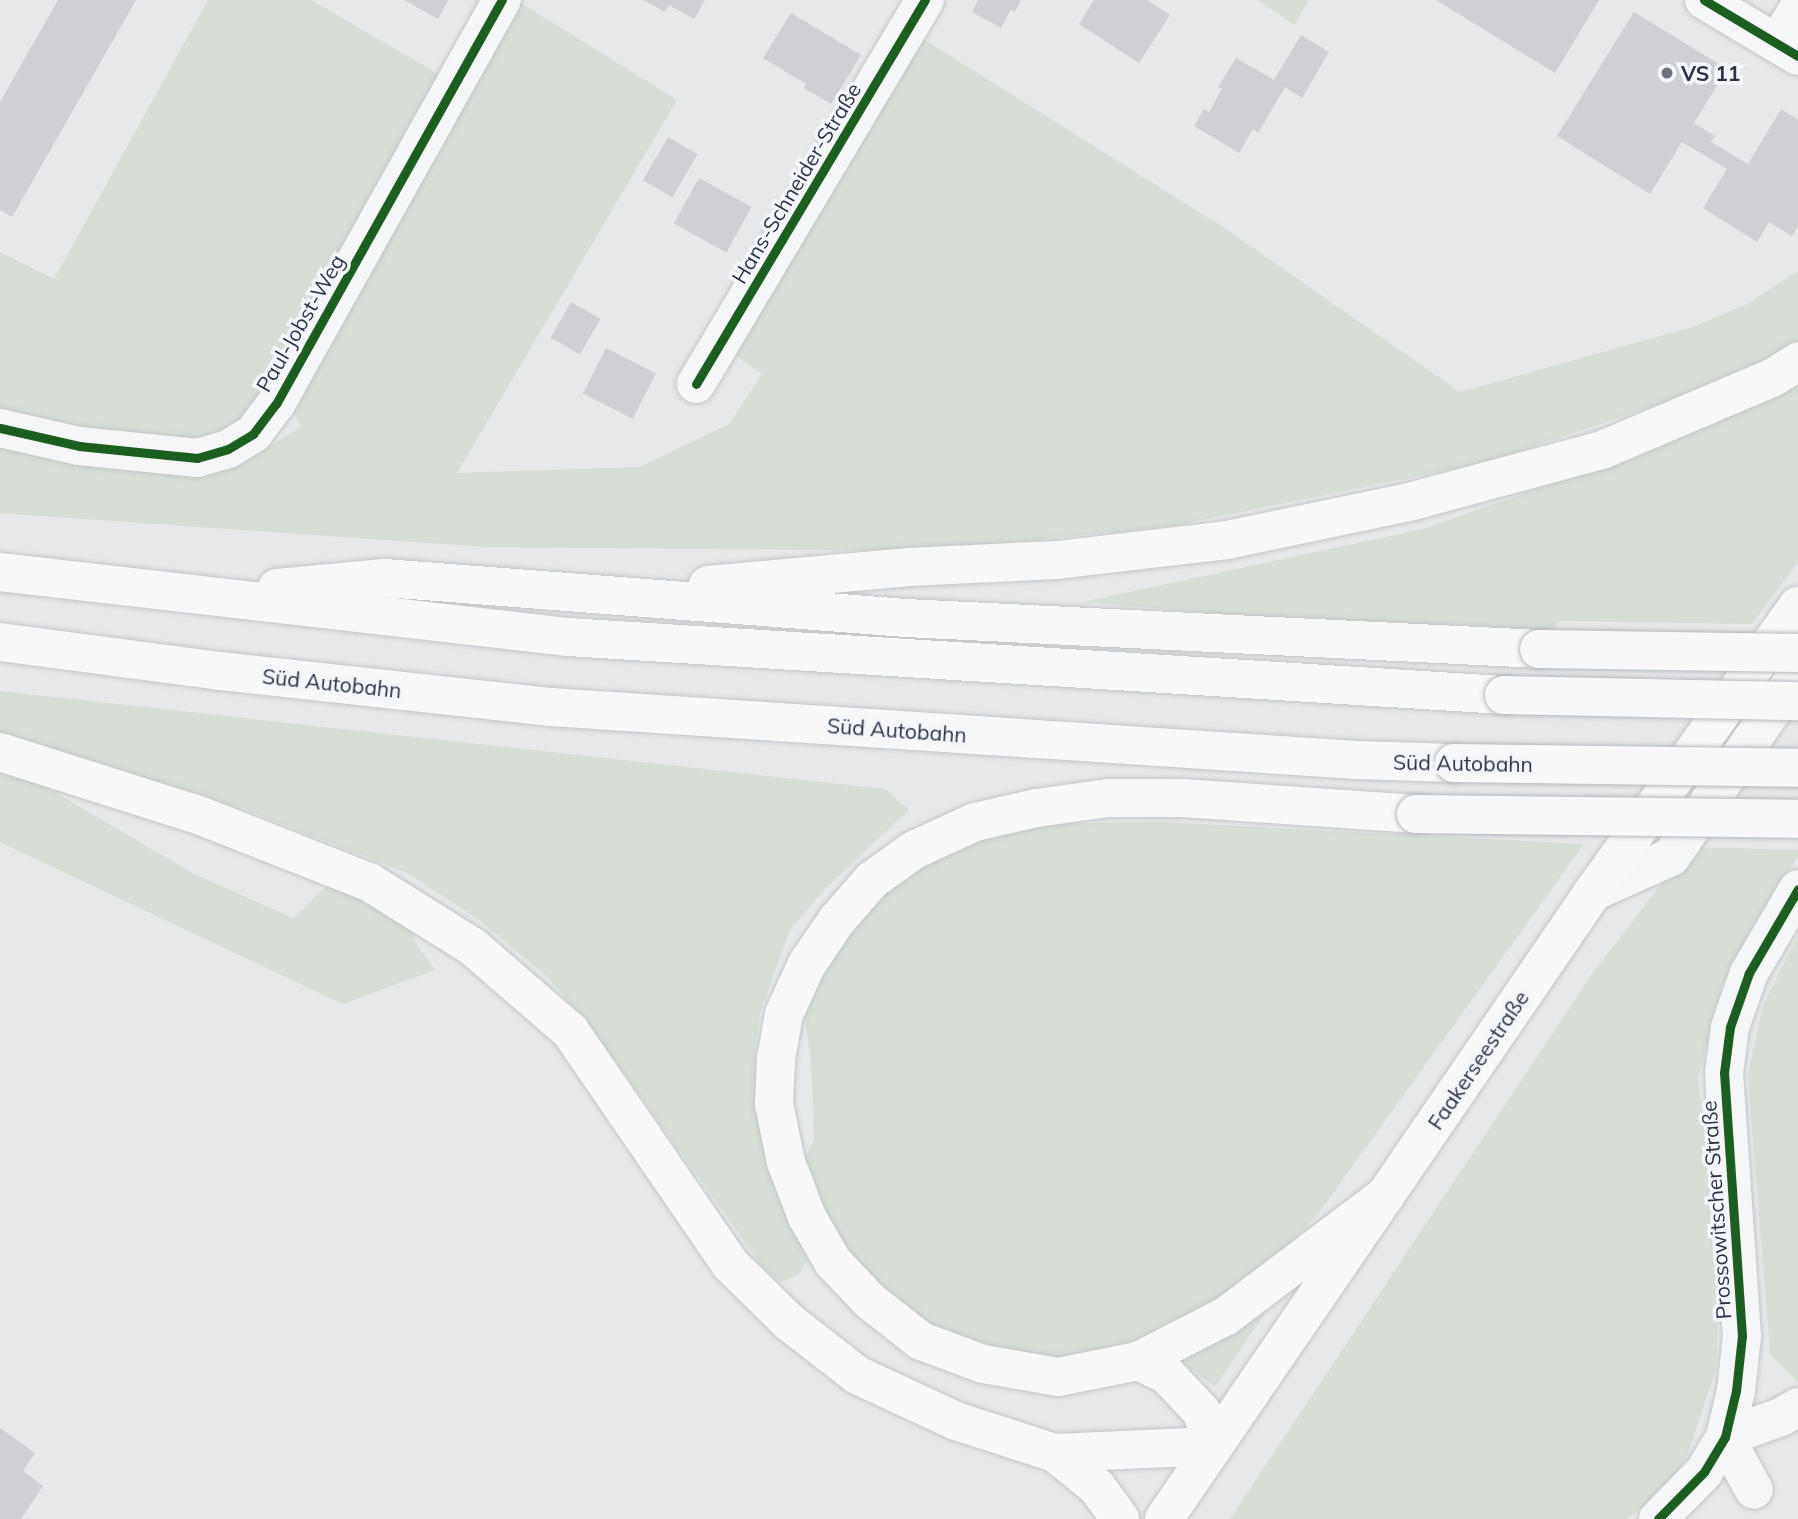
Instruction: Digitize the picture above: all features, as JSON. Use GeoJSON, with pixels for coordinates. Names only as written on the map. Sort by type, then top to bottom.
{"type":"FeatureCollection","features":[{"type":"Feature","properties":{"kind":"main road"},"geometry":{"type":"LineString","coordinates":[[598,596],[909,567],[1057,560],[1227,540],[1413,501],[1602,450],[1772,378],[1798,362]]}},
{"type":"Feature","properties":{"kind":"main road"},"geometry":{"type":"LineString","coordinates":[[0,572],[568,637],[1504,695],[1798,701]]}},
{"type":"Feature","properties":{"kind":"main road"},"geometry":{"type":"LineString","coordinates":[[198,596],[385,578],[906,618],[1539,649],[1798,653]]}},
{"type":"Feature","properties":{"kind":"main road","name":"Faakerseestraße"},"geometry":{"type":"LineString","coordinates":[[1164,1519],[1593,892],[1798,606]]}},
{"type":"Feature","properties":{"kind":"main road","name":"Süd Autobahn"},"geometry":{"type":"LineString","coordinates":[[0,642],[220,671],[551,707],[1356,760],[1798,768]]}},
{"type":"Feature","properties":{"kind":"main road"},"geometry":{"type":"LineString","coordinates":[[0,752],[196,814],[369,882],[473,947],[570,1031],[730,1264],[789,1322],[857,1375],[956,1421],[1055,1453],[1214,1446],[1202,1411],[1167,1375],[1138,1361]]}},
{"type":"Feature","properties":{"kind":"main road"},"geometry":{"type":"LineString","coordinates":[[1386,1195],[1226,1315],[1138,1361],[1058,1377],[983,1364],[921,1341],[870,1301],[833,1262],[807,1217],[786,1162],[774,1104],[776,1059],[784,1014],[807,964],[837,920],[872,880],[914,850],[975,822],[1036,808],[1108,799],[1183,798],[1416,814],[1798,819]]}},
{"type":"Feature","properties":{"kind":"main road"},"geometry":{"type":"LineString","coordinates":[[1055,1453],[1097,1487],[1120,1519]]}},
{"type":"Feature","properties":{"kind":"street","name":"Paul-Jobst-Weg"},"geometry":{"type":"LineString","coordinates":[[0,428],[79,446],[197,458],[228,449],[253,434],[276,404],[502,0]]}},
{"type":"Feature","properties":{"kind":"street","name":"Hans-Schneider-Straße"},"geometry":{"type":"LineString","coordinates":[[696,384],[925,0]]}},
{"type":"Feature","properties":{"kind":"street"},"geometry":{"type":"LineString","coordinates":[[1703,0],[1788,50],[1798,9]]}},
{"type":"Feature","properties":{"kind":"street"},"geometry":{"type":"LineString","coordinates":[[1593,892],[1671,857],[1798,673]]}},
{"type":"Feature","properties":{"kind":"street","name":"Prossowitscher Straße"},"geometry":{"type":"LineString","coordinates":[[1658,1519],[1704,1472],[1726,1437],[1736,1391],[1742,1336],[1724,1073],[1730,1027],[1749,973],[1798,889]]}},
{"type":"Feature","properties":{"kind":"street"},"geometry":{"type":"LineString","coordinates":[[1754,1490],[1726,1437],[1781,1417],[1798,1407]]}},
{"type":"Feature","properties":{"kind":"shaded area"},"geometry":{"type":"Polygon","coordinates":[[[208,0],[311,0],[445,78],[269,394],[237,428],[197,443],[0,421],[0,252],[54,279],[208,0]]]}},
{"type":"Feature","properties":{"kind":"shaded area"},"geometry":{"type":"Polygon","coordinates":[[[516,0],[677,100],[457,473],[640,467],[729,424],[762,374],[728,350],[923,39],[1226,229],[1460,392],[1696,326],[1747,304],[1798,271],[1798,343],[1714,386],[1487,462],[1172,526],[923,551],[486,547],[0,513],[0,437],[91,464],[235,468],[302,426],[287,405],[516,0]]]}},
{"type":"Feature","properties":{"kind":"shaded area"},"geometry":{"type":"Polygon","coordinates":[[[1258,0],[1309,0],[1294,25],[1258,0]]]}},
{"type":"Feature","properties":{"kind":"shaded area"},"geometry":{"type":"Polygon","coordinates":[[[1798,381],[1798,562],[1752,624],[1560,621],[1549,635],[1401,629],[1083,602],[1423,529],[1594,469],[1798,381]]]}},
{"type":"Feature","properties":{"kind":"shaded area"},"geometry":{"type":"Polygon","coordinates":[[[0,691],[885,789],[909,810],[825,889],[790,930],[760,1012],[755,1053],[757,1099],[790,1218],[807,1261],[799,1274],[781,1282],[762,1266],[607,1049],[548,977],[479,920],[407,873],[300,831],[246,810],[0,732],[0,691]]]}},
{"type":"Feature","properties":{"kind":"shaded area"},"geometry":{"type":"Polygon","coordinates":[[[0,770],[41,784],[194,874],[293,918],[332,881],[407,918],[417,945],[435,970],[343,1004],[0,842],[0,770]]]}},
{"type":"Feature","properties":{"kind":"shaded area"},"geometry":{"type":"Polygon","coordinates":[[[1159,822],[1584,844],[1323,1207],[1298,1236],[1247,1285],[1137,1347],[1050,1359],[955,1339],[910,1315],[839,1246],[802,1164],[814,1140],[811,1060],[804,1012],[826,961],[858,914],[913,866],[1022,824],[1159,822]]]}},
{"type":"Feature","properties":{"kind":"shaded area"},"geometry":{"type":"Polygon","coordinates":[[[1690,847],[1798,850],[1798,856],[1762,912],[1722,986],[1698,1078],[1720,1269],[1716,1369],[1687,1457],[1662,1495],[1626,1519],[1230,1519],[1592,974],[1690,847]]]}},
{"type":"Feature","properties":{"kind":"shaded area"},"geometry":{"type":"Polygon","coordinates":[[[1798,936],[1798,1382],[1770,1354],[1748,1075],[1763,1005],[1798,936]]]}},
{"type":"Feature","properties":{"kind":"shaded area"},"geometry":{"type":"Polygon","coordinates":[[[1268,1309],[1215,1387],[1180,1361],[1213,1344],[1268,1309]]]}},
{"type":"Feature","properties":{"kind":"building"},"geometry":{"type":"Polygon","coordinates":[[[58,0],[136,0],[12,217],[0,210],[0,102],[58,0]]]}},
{"type":"Feature","properties":{"kind":"building"},"geometry":{"type":"Polygon","coordinates":[[[404,0],[448,0],[438,19],[404,0]]]}},
{"type":"Feature","properties":{"kind":"building"},"geometry":{"type":"Polygon","coordinates":[[[643,0],[705,0],[694,19],[669,5],[665,12],[643,0]]]}},
{"type":"Feature","properties":{"kind":"building"},"geometry":{"type":"Polygon","coordinates":[[[978,0],[1021,0],[1015,12],[1011,9],[1001,28],[972,12],[978,0]]]}},
{"type":"Feature","properties":{"kind":"building"},"geometry":{"type":"Polygon","coordinates":[[[1094,0],[1147,0],[1170,15],[1139,63],[1079,24],[1094,0]]]}},
{"type":"Feature","properties":{"kind":"building"},"geometry":{"type":"Polygon","coordinates":[[[1436,0],[1599,0],[1555,73],[1436,0]]]}},
{"type":"Feature","properties":{"kind":"building"},"geometry":{"type":"Polygon","coordinates":[[[1634,12],[1727,69],[1694,123],[1715,136],[1711,142],[1748,164],[1781,109],[1798,120],[1798,226],[1792,236],[1769,222],[1757,242],[1703,208],[1727,169],[1682,142],[1650,194],[1557,136],[1634,12]]]}},
{"type":"Feature","properties":{"kind":"building"},"geometry":{"type":"Polygon","coordinates":[[[791,13],[861,55],[831,104],[804,88],[806,84],[763,58],[791,13]]]}},
{"type":"Feature","properties":{"kind":"building"},"geometry":{"type":"Polygon","coordinates":[[[1301,35],[1329,52],[1302,98],[1285,87],[1258,133],[1253,129],[1239,153],[1194,126],[1204,109],[1209,112],[1222,89],[1218,87],[1236,58],[1274,80],[1301,35]]]}},
{"type":"Feature","properties":{"kind":"building"},"geometry":{"type":"Polygon","coordinates":[[[668,137],[697,154],[672,197],[643,180],[668,137]]]}},
{"type":"Feature","properties":{"kind":"building"},"geometry":{"type":"Polygon","coordinates":[[[699,178],[751,207],[726,253],[674,223],[699,178]]]}},
{"type":"Feature","properties":{"kind":"building"},"geometry":{"type":"Polygon","coordinates":[[[571,302],[600,319],[580,355],[550,338],[571,302]]]}},
{"type":"Feature","properties":{"kind":"building"},"geometry":{"type":"Polygon","coordinates":[[[606,348],[656,373],[633,419],[583,393],[606,348]]]}},
{"type":"Feature","properties":{"kind":"building"},"geometry":{"type":"Polygon","coordinates":[[[0,1428],[35,1453],[23,1471],[43,1486],[21,1519],[0,1519],[0,1428]]]}},
{"type":"Feature","properties":{"kind":"cycle path"},"geometry":{"type":"LineString","coordinates":[[0,428],[79,446],[197,458],[228,449],[253,434],[276,404],[502,0]]}},
{"type":"Feature","properties":{"kind":"cycle path"},"geometry":{"type":"LineString","coordinates":[[696,384],[925,0]]}},
{"type":"Feature","properties":{"kind":"cycle path"},"geometry":{"type":"LineString","coordinates":[[1704,0],[1798,56]]}},
{"type":"Feature","properties":{"kind":"cycle path"},"geometry":{"type":"LineString","coordinates":[[1658,1519],[1704,1472],[1725,1437],[1736,1391],[1742,1336],[1724,1073],[1730,1027],[1749,973],[1798,889]]}},
{"type":"Feature","properties":{"kind":"place","name":"VS 11"},"geometry":{"type":"Point","coordinates":[1667,73]}}]}
